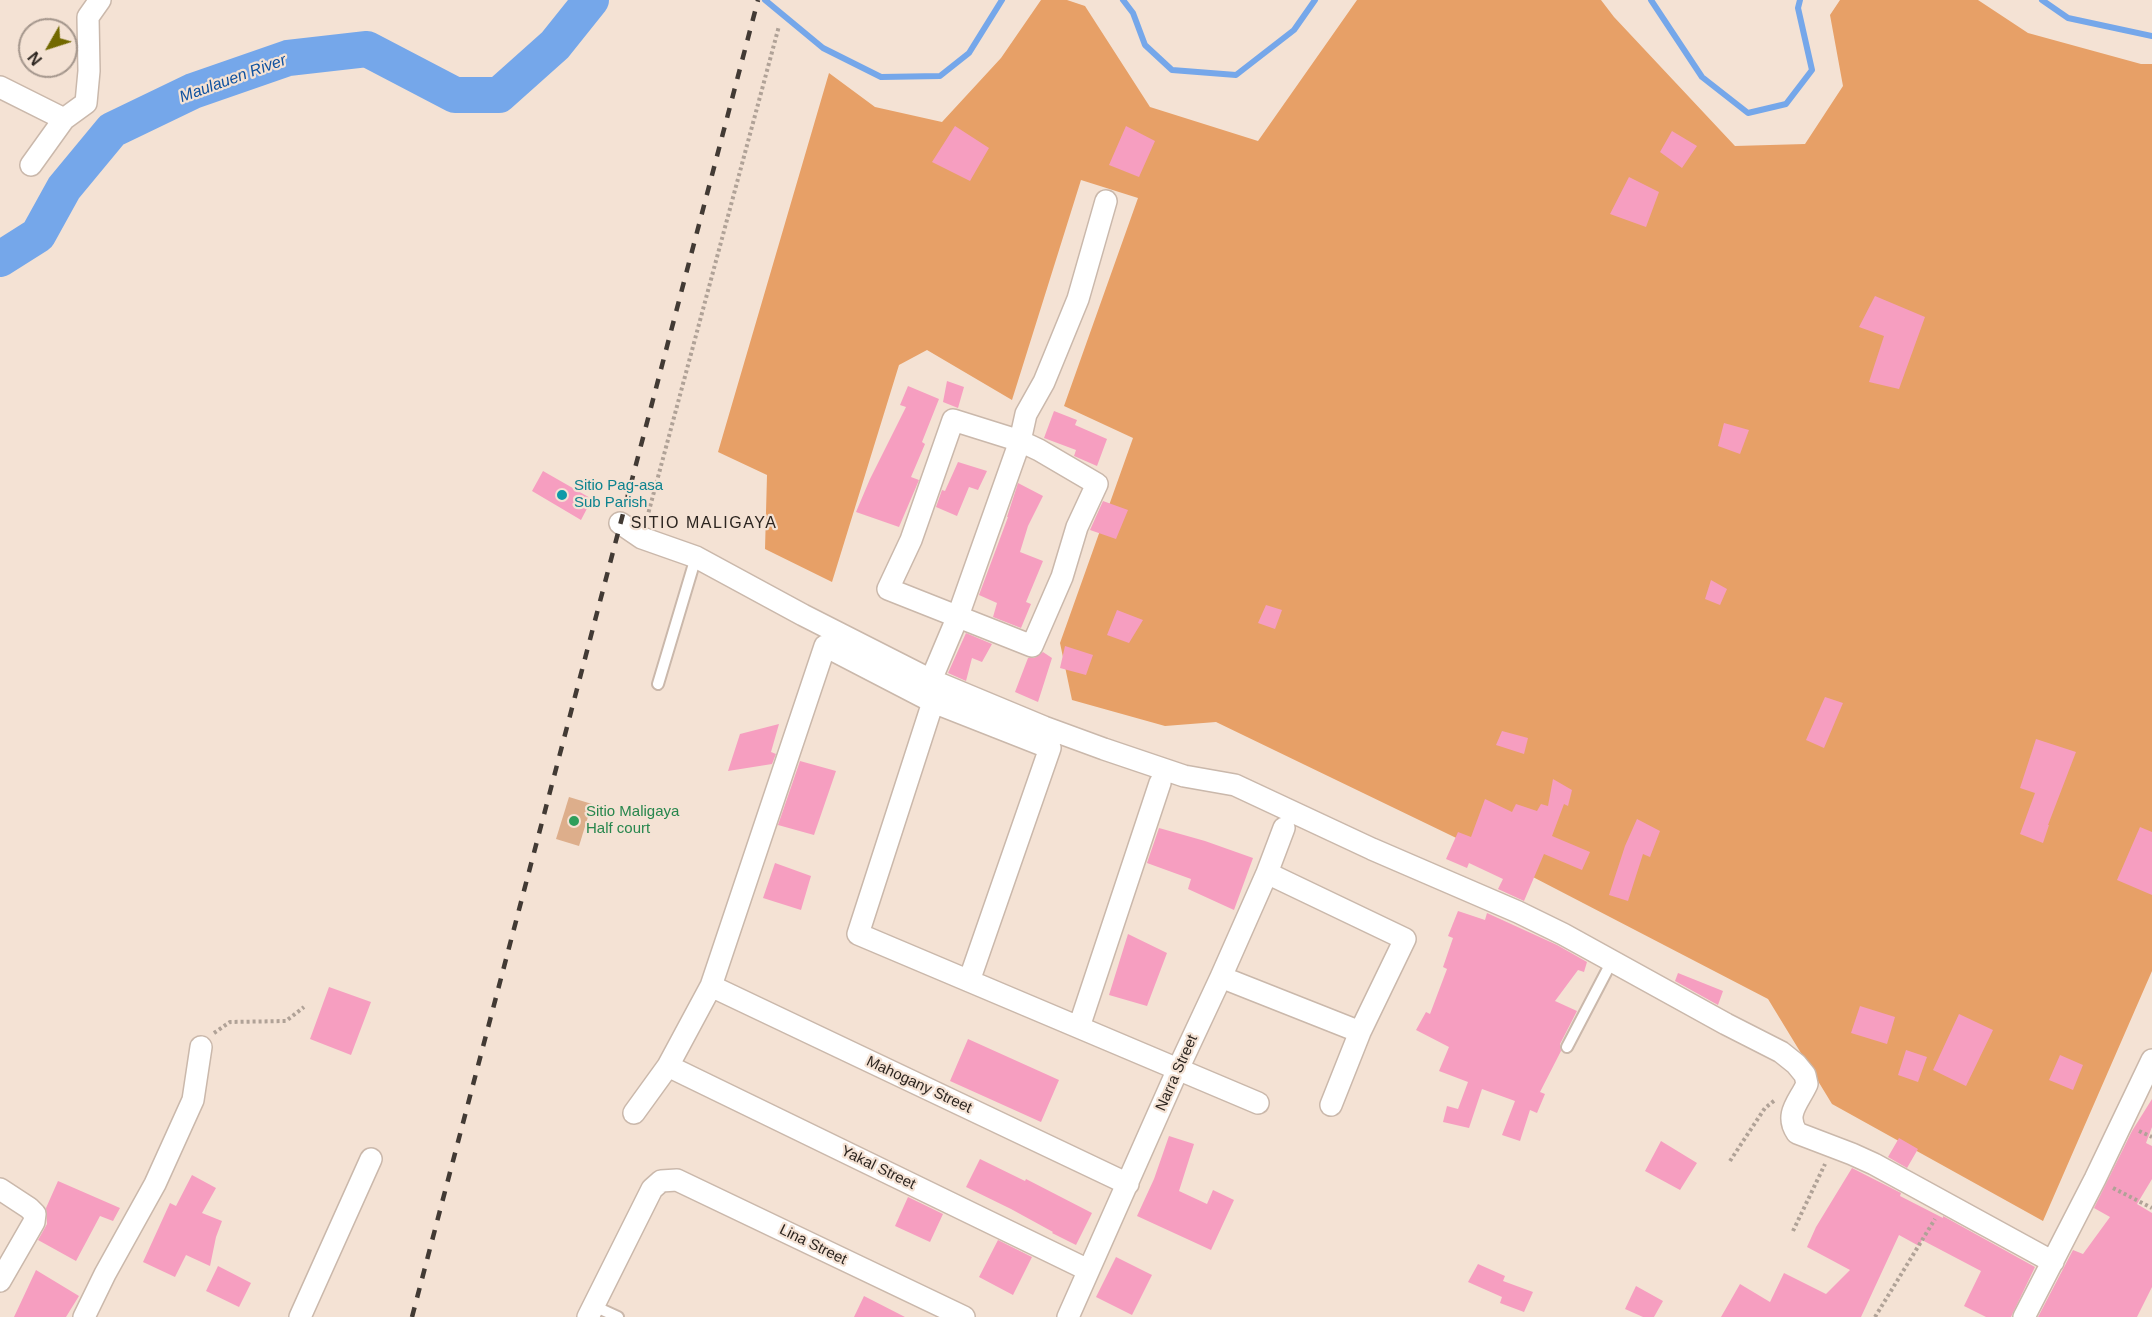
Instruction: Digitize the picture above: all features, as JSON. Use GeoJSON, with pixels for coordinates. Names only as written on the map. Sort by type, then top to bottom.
{"type":"FeatureCollection","features":[{"type":"Feature","properties":{"kind":"street"},"geometry":{"type":"LineString","coordinates":[[31,165],[64,119],[86,103],[89,71],[88,17],[100,0]]}},
{"type":"Feature","properties":{"kind":"street"},"geometry":{"type":"LineString","coordinates":[[0,87],[64,119]]}},
{"type":"Feature","properties":{"kind":"street"},"geometry":{"type":"LineString","coordinates":[[931,680],[958,616],[1020,441],[1026,414],[1044,382],[1078,299],[1106,201]]}},
{"type":"Feature","properties":{"kind":"street"},"geometry":{"type":"LineString","coordinates":[[953,420],[1020,441],[1060,461],[1097,484],[1077,527],[1062,577],[1032,646],[958,616],[888,589],[911,540],[953,420]]}},
{"type":"Feature","properties":{"kind":"street"},"geometry":{"type":"LineString","coordinates":[[621,523],[642,538],[696,557],[931,680],[1044,727],[1113,752],[1184,776],[1221,782],[1243,789],[1372,849],[1499,903],[1563,934],[1781,1052],[1796,1064],[1805,1075],[1807,1084],[1791,1114],[1792,1125],[1797,1133],[1874,1164],[2053,1262]]}},
{"type":"Feature","properties":{"kind":"street"},"geometry":{"type":"LineString","coordinates":[[634,1113],[668,1066],[711,986],[825,646],[933,702],[1050,748],[969,981]]}},
{"type":"Feature","properties":{"kind":"street"},"geometry":{"type":"LineString","coordinates":[[933,702],[858,934],[1258,1102]]}},
{"type":"Feature","properties":{"kind":"street"},"geometry":{"type":"LineString","coordinates":[[1079,1027],[1160,783]]}},
{"type":"Feature","properties":{"kind":"street","name":"Narra Street"},"geometry":{"type":"LineString","coordinates":[[1068,1317],[1267,873],[1284,828]]}},
{"type":"Feature","properties":{"kind":"street"},"geometry":{"type":"LineString","coordinates":[[1267,873],[1405,939],[1359,1032],[1330,1105]]}},
{"type":"Feature","properties":{"kind":"street"},"geometry":{"type":"LineString","coordinates":[[1221,977],[1359,1032]]}},
{"type":"Feature","properties":{"kind":"street","name":"Mahogany Street"},"geometry":{"type":"LineString","coordinates":[[711,986],[1128,1184]]}},
{"type":"Feature","properties":{"kind":"street"},"geometry":{"type":"LineString","coordinates":[[84,1317],[155,1184],[193,1100],[201,1047]]}},
{"type":"Feature","properties":{"kind":"street"},"geometry":{"type":"LineString","coordinates":[[2024,1317],[2095,1179],[2152,1060]]}},
{"type":"Feature","properties":{"kind":"street","name":"Yakal Street"},"geometry":{"type":"LineString","coordinates":[[668,1066],[1088,1270]]}},
{"type":"Feature","properties":{"kind":"street"},"geometry":{"type":"LineString","coordinates":[[300,1317],[371,1159]]}},
{"type":"Feature","properties":{"kind":"street","name":"Lina Street"},"geometry":{"type":"LineString","coordinates":[[591,1311],[652,1189],[661,1181],[677,1180],[964,1317]]}},
{"type":"Feature","properties":{"kind":"street"},"geometry":{"type":"LineString","coordinates":[[0,1189],[35,1214],[33,1222],[0,1281]]}},
{"type":"Feature","properties":{"kind":"lane"},"geometry":{"type":"LineString","coordinates":[[658,684],[696,557]]}},
{"type":"Feature","properties":{"kind":"lane"},"geometry":{"type":"LineString","coordinates":[[1567,1047],[1612,961]]}},
{"type":"Feature","properties":{"kind":"lane"},"geometry":{"type":"LineString","coordinates":[[591,1311],[618,1317]]}},
{"type":"Feature","properties":{"kind":"path"},"geometry":{"type":"LineString","coordinates":[[642,538],[779,26]]}},
{"type":"Feature","properties":{"kind":"path"},"geometry":{"type":"LineString","coordinates":[[201,1047],[217,1029],[230,1022],[286,1021],[304,1007]]}},
{"type":"Feature","properties":{"kind":"path"},"geometry":{"type":"LineString","coordinates":[[1730,1161],[1765,1108],[1781,1095]]}},
{"type":"Feature","properties":{"kind":"path"},"geometry":{"type":"LineString","coordinates":[[1793,1231],[1833,1147]]}},
{"type":"Feature","properties":{"kind":"path"},"geometry":{"type":"LineString","coordinates":[[2095,1179],[2152,1208]]}},
{"type":"Feature","properties":{"kind":"path"},"geometry":{"type":"LineString","coordinates":[[1875,1317],[1945,1203]]}},
{"type":"Feature","properties":{"kind":"shaded area"},"geometry":{"type":"Polygon","coordinates":[[[1041,0],[1067,0],[1085,6],[1150,107],[1258,141],[1357,0],[1601,0],[1614,17],[1735,146],[1805,144],[1843,86],[1830,15],[1840,0],[1978,0],[2028,33],[2141,64],[2152,64],[2152,971],[2043,1221],[1832,1104],[1768,999],[1477,848],[1216,722],[1165,726],[1072,700],[1060,643],[1133,438],[1064,406],[1138,198],[1081,180],[1012,400],[927,350],[899,365],[832,582],[765,549],[767,475],[718,452],[829,73],[875,107],[942,122],[1001,58],[1041,0]]]}},
{"type":"Feature","properties":{"kind":"shaded area","name":"Sitio Maligaya Half court"},"geometry":{"type":"Polygon","coordinates":[[[569,797],[592,804],[579,846],[556,839],[569,797]]]}},
{"type":"Feature","properties":{"kind":"building"},"geometry":{"type":"Polygon","coordinates":[[[955,126],[989,148],[970,181],[932,162],[955,126]]]}},
{"type":"Feature","properties":{"kind":"building"},"geometry":{"type":"Polygon","coordinates":[[[1126,126],[1155,141],[1139,177],[1109,165],[1126,126]]]}},
{"type":"Feature","properties":{"kind":"building"},"geometry":{"type":"Polygon","coordinates":[[[1672,131],[1697,146],[1682,168],[1660,152],[1672,131]]]}},
{"type":"Feature","properties":{"kind":"building"},"geometry":{"type":"Polygon","coordinates":[[[1629,177],[1659,192],[1646,227],[1610,214],[1629,177]]]}},
{"type":"Feature","properties":{"kind":"building"},"geometry":{"type":"Polygon","coordinates":[[[1875,296],[1925,317],[1899,389],[1869,382],[1884,336],[1859,327],[1875,296]]]}},
{"type":"Feature","properties":{"kind":"building"},"geometry":{"type":"Polygon","coordinates":[[[947,381],[964,387],[958,408],[943,402],[947,381]]]}},
{"type":"Feature","properties":{"kind":"building"},"geometry":{"type":"Polygon","coordinates":[[[908,386],[939,399],[922,442],[925,444],[911,477],[919,480],[899,527],[856,512],[906,407],[900,405],[908,386]]]}},
{"type":"Feature","properties":{"kind":"building"},"geometry":{"type":"Polygon","coordinates":[[[1054,411],[1077,420],[1075,425],[1107,439],[1097,466],[1074,456],[1076,450],[1044,438],[1054,411]]]}},
{"type":"Feature","properties":{"kind":"building"},"geometry":{"type":"Polygon","coordinates":[[[1724,423],[1749,430],[1740,454],[1718,446],[1724,423]]]}},
{"type":"Feature","properties":{"kind":"building"},"geometry":{"type":"Polygon","coordinates":[[[958,462],[987,471],[978,490],[969,487],[957,516],[936,507],[942,490],[945,491],[958,462]]]}},
{"type":"Feature","properties":{"kind":"building","name":"Sitio Pag-asa Sub Parish"},"geometry":{"type":"Polygon","coordinates":[[[543,471],[592,499],[581,520],[532,491],[543,471]]]}},
{"type":"Feature","properties":{"kind":"building"},"geometry":{"type":"Polygon","coordinates":[[[1018,483],[1043,496],[1028,526],[1020,552],[1043,561],[1026,602],[1031,604],[1021,628],[993,617],[997,603],[979,595],[1018,483]]]}},
{"type":"Feature","properties":{"kind":"building"},"geometry":{"type":"Polygon","coordinates":[[[1103,501],[1128,510],[1116,539],[1090,530],[1103,501]]]}},
{"type":"Feature","properties":{"kind":"building"},"geometry":{"type":"Polygon","coordinates":[[[1711,580],[1727,589],[1720,605],[1705,599],[1711,580]]]}},
{"type":"Feature","properties":{"kind":"building"},"geometry":{"type":"Polygon","coordinates":[[[1266,605],[1282,610],[1275,629],[1258,623],[1266,605]]]}},
{"type":"Feature","properties":{"kind":"building"},"geometry":{"type":"Polygon","coordinates":[[[1117,610],[1143,620],[1129,643],[1107,635],[1117,610]]]}},
{"type":"Feature","properties":{"kind":"building"},"geometry":{"type":"Polygon","coordinates":[[[966,633],[992,644],[982,662],[972,658],[966,681],[948,673],[966,633]]]}},
{"type":"Feature","properties":{"kind":"building"},"geometry":{"type":"Polygon","coordinates":[[[1065,646],[1093,655],[1086,675],[1060,668],[1065,646]]]}},
{"type":"Feature","properties":{"kind":"building"},"geometry":{"type":"Polygon","coordinates":[[[1043,652],[1052,658],[1038,702],[1015,692],[1028,658],[1034,658],[1043,652]]]}},
{"type":"Feature","properties":{"kind":"building"},"geometry":{"type":"Polygon","coordinates":[[[1825,697],[1843,703],[1824,748],[1806,740],[1825,697]]]}},
{"type":"Feature","properties":{"kind":"building"},"geometry":{"type":"Polygon","coordinates":[[[779,724],[771,752],[776,754],[772,764],[728,771],[740,734],[779,724]]]}},
{"type":"Feature","properties":{"kind":"building"},"geometry":{"type":"Polygon","coordinates":[[[1502,731],[1528,738],[1524,754],[1496,745],[1502,731]]]}},
{"type":"Feature","properties":{"kind":"building"},"geometry":{"type":"Polygon","coordinates":[[[2036,739],[2076,752],[2043,843],[2020,834],[2035,793],[2020,788],[2036,739]]]}},
{"type":"Feature","properties":{"kind":"building"},"geometry":{"type":"Polygon","coordinates":[[[800,761],[836,771],[814,835],[778,825],[800,761]]]}},
{"type":"Feature","properties":{"kind":"building"},"geometry":{"type":"Polygon","coordinates":[[[1553,779],[1572,790],[1568,806],[1564,804],[1552,836],[1590,852],[1582,870],[1544,854],[1524,901],[1498,889],[1503,879],[1469,863],[1467,868],[1446,859],[1458,832],[1471,837],[1485,799],[1512,812],[1516,804],[1537,811],[1541,804],[1548,806],[1553,779]]]}},
{"type":"Feature","properties":{"kind":"building"},"geometry":{"type":"Polygon","coordinates":[[[1637,819],[1660,831],[1650,857],[1643,854],[1628,901],[1609,895],[1625,846],[1637,819]]]}},
{"type":"Feature","properties":{"kind":"building"},"geometry":{"type":"Polygon","coordinates":[[[2140,827],[2152,832],[2152,895],[2117,880],[2140,827]]]}},
{"type":"Feature","properties":{"kind":"building"},"geometry":{"type":"Polygon","coordinates":[[[1159,828],[1253,858],[1234,910],[1188,889],[1191,879],[1147,863],[1159,828]]]}},
{"type":"Feature","properties":{"kind":"building"},"geometry":{"type":"Polygon","coordinates":[[[775,863],[811,876],[801,910],[763,898],[775,863]]]}},
{"type":"Feature","properties":{"kind":"building"},"geometry":{"type":"Polygon","coordinates":[[[1458,911],[1485,920],[1487,913],[1557,945],[1587,962],[1584,972],[1578,970],[1555,1001],[1577,1011],[1560,1044],[1561,1051],[1540,1092],[1545,1094],[1537,1113],[1530,1110],[1520,1141],[1502,1135],[1515,1101],[1482,1089],[1469,1128],[1443,1122],[1447,1106],[1458,1109],[1468,1082],[1439,1071],[1449,1047],[1416,1030],[1426,1012],[1430,1014],[1447,969],[1443,967],[1453,938],[1448,936],[1458,911]]]}},
{"type":"Feature","properties":{"kind":"building"},"geometry":{"type":"Polygon","coordinates":[[[1128,934],[1167,953],[1147,1006],[1109,995],[1128,934]]]}},
{"type":"Feature","properties":{"kind":"building"},"geometry":{"type":"Polygon","coordinates":[[[1678,973],[1723,991],[1718,1005],[1675,981],[1678,973]]]}},
{"type":"Feature","properties":{"kind":"building"},"geometry":{"type":"Polygon","coordinates":[[[329,987],[371,1002],[351,1055],[310,1039],[329,987]]]}},
{"type":"Feature","properties":{"kind":"building"},"geometry":{"type":"Polygon","coordinates":[[[1860,1006],[1895,1017],[1887,1044],[1851,1033],[1860,1006]]]}},
{"type":"Feature","properties":{"kind":"building"},"geometry":{"type":"Polygon","coordinates":[[[1959,1014],[1993,1030],[1966,1086],[1933,1070],[1959,1014]]]}},
{"type":"Feature","properties":{"kind":"building"},"geometry":{"type":"Polygon","coordinates":[[[968,1039],[1059,1080],[1041,1122],[950,1081],[968,1039]]]}},
{"type":"Feature","properties":{"kind":"building"},"geometry":{"type":"Polygon","coordinates":[[[1906,1050],[1927,1057],[1918,1082],[1898,1075],[1906,1050]]]}},
{"type":"Feature","properties":{"kind":"building"},"geometry":{"type":"Polygon","coordinates":[[[2060,1055],[2083,1065],[2073,1090],[2049,1080],[2060,1055]]]}},
{"type":"Feature","properties":{"kind":"building"},"geometry":{"type":"Polygon","coordinates":[[[2152,1099],[2152,1127],[2146,1143],[2152,1146],[2152,1179],[2137,1204],[2152,1213],[2152,1287],[2137,1317],[2038,1317],[2073,1250],[2083,1254],[2110,1217],[2094,1208],[2132,1131],[2152,1099]]]}},
{"type":"Feature","properties":{"kind":"building"},"geometry":{"type":"Polygon","coordinates":[[[1169,1136],[1194,1144],[1179,1191],[1207,1204],[1213,1190],[1234,1200],[1211,1250],[1137,1216],[1154,1179],[1169,1136]]]}},
{"type":"Feature","properties":{"kind":"building"},"geometry":{"type":"Polygon","coordinates":[[[1899,1138],[1918,1149],[1907,1168],[1888,1157],[1899,1138]]]}},
{"type":"Feature","properties":{"kind":"building"},"geometry":{"type":"Polygon","coordinates":[[[1661,1141],[1697,1163],[1680,1190],[1645,1171],[1661,1141]]]}},
{"type":"Feature","properties":{"kind":"building"},"geometry":{"type":"Polygon","coordinates":[[[980,1159],[1025,1181],[1026,1179],[1092,1213],[1076,1245],[966,1187],[980,1159]]]}},
{"type":"Feature","properties":{"kind":"building"},"geometry":{"type":"Polygon","coordinates":[[[1852,1168],[2035,1267],[2011,1317],[1986,1317],[1964,1306],[1981,1271],[1922,1240],[1919,1246],[1899,1235],[1861,1317],[1721,1317],[1740,1284],[1770,1302],[1784,1273],[1826,1294],[1850,1270],[1807,1247],[1816,1227],[1852,1168]]]}},
{"type":"Feature","properties":{"kind":"building"},"geometry":{"type":"Polygon","coordinates":[[[192,1175],[216,1188],[202,1213],[222,1221],[210,1266],[186,1255],[175,1277],[143,1262],[170,1203],[176,1206],[192,1175]]]}},
{"type":"Feature","properties":{"kind":"building"},"geometry":{"type":"Polygon","coordinates":[[[58,1181],[120,1208],[113,1221],[100,1216],[76,1261],[38,1240],[47,1224],[46,1208],[58,1181]]]}},
{"type":"Feature","properties":{"kind":"building"},"geometry":{"type":"Polygon","coordinates":[[[908,1197],[943,1214],[930,1242],[895,1226],[908,1197]]]}},
{"type":"Feature","properties":{"kind":"building"},"geometry":{"type":"Polygon","coordinates":[[[998,1240],[1032,1257],[1013,1295],[979,1277],[998,1240]]]}},
{"type":"Feature","properties":{"kind":"building"},"geometry":{"type":"Polygon","coordinates":[[[1116,1257],[1152,1275],[1132,1315],[1096,1297],[1116,1257]]]}},
{"type":"Feature","properties":{"kind":"building"},"geometry":{"type":"Polygon","coordinates":[[[1478,1264],[1505,1276],[1503,1281],[1533,1292],[1524,1312],[1500,1303],[1502,1297],[1468,1282],[1478,1264]]]}},
{"type":"Feature","properties":{"kind":"building"},"geometry":{"type":"Polygon","coordinates":[[[218,1266],[251,1283],[239,1307],[206,1291],[218,1266]]]}},
{"type":"Feature","properties":{"kind":"building"},"geometry":{"type":"Polygon","coordinates":[[[36,1270],[79,1296],[66,1317],[14,1317],[36,1270]]]}},
{"type":"Feature","properties":{"kind":"building"},"geometry":{"type":"Polygon","coordinates":[[[1636,1286],[1663,1301],[1654,1317],[1643,1317],[1625,1309],[1636,1286]]]}},
{"type":"Feature","properties":{"kind":"building"},"geometry":{"type":"Polygon","coordinates":[[[864,1296],[905,1317],[854,1317],[864,1296]]]}},
{"type":"Feature","properties":{"kind":"waterway","name":"Maulauen River"},"geometry":{"type":"LineString","coordinates":[[0,259],[38,235],[64,188],[112,130],[193,91],[288,58],[367,49],[455,95],[499,95],[555,45],[591,0]]}},
{"type":"Feature","properties":{"kind":"waterway","name":"Maulauen River"},"geometry":{"type":"LineString","coordinates":[[765,0],[823,48],[881,77],[940,76],[969,53],[1002,0]]}},
{"type":"Feature","properties":{"kind":"waterway","name":"Maulauen River"},"geometry":{"type":"LineString","coordinates":[[1123,0],[1133,13],[1145,45],[1172,70],[1236,75],[1294,30],[1315,0]]}},
{"type":"Feature","properties":{"kind":"waterway","name":"Maulauen River"},"geometry":{"type":"LineString","coordinates":[[1651,0],[1702,77],[1748,113],[1786,104],[1812,70],[1798,8],[1800,0]]}},
{"type":"Feature","properties":{"kind":"waterway","name":"Maulauen River"},"geometry":{"type":"LineString","coordinates":[[2042,0],[2068,18],[2152,36]]}},
{"type":"Feature","properties":{"kind":"railway"},"geometry":{"type":"LineString","coordinates":[[412,1317],[758,0]]}},
{"type":"Feature","properties":{"kind":"place","name":"Sitio Pag-asa Sub Parish"},"geometry":{"type":"Point","coordinates":[562,495]}},
{"type":"Feature","properties":{"kind":"place","name":"Sitio Maligaya Half court"},"geometry":{"type":"Point","coordinates":[574,821]}},
{"type":"Feature","properties":{"kind":"district","name":"SITIO MALIGAYA"},"geometry":{"type":"Point","coordinates":[704,524]}}]}
